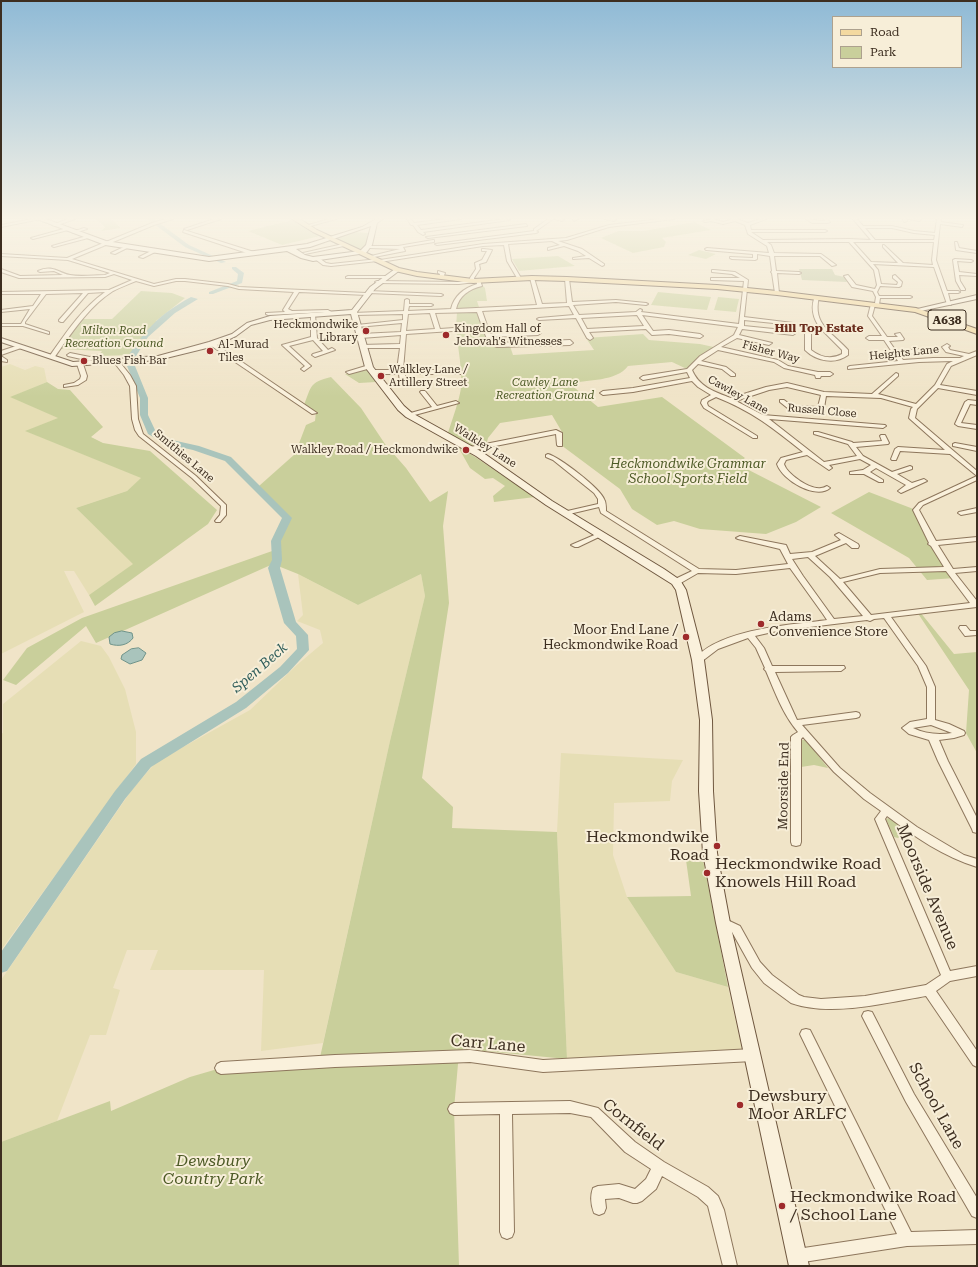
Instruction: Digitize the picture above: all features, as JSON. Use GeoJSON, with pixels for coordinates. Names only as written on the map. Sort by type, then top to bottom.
{"type":"FeatureCollection","features":[{"type":"Feature","properties":{"kind":"main road"},"geometry":{"type":"LineString","coordinates":[[1,340],[52,357],[63,363],[80,364],[90,361],[158,358],[212,344],[234,335],[257,321],[286,316],[313,318],[334,314],[354,313],[367,293],[377,282],[383,278]]}},
{"type":"Feature","properties":{"kind":"main road","name":"A638"},"geometry":{"type":"LineString","coordinates":[[463,278],[476,280],[516,278]]}},
{"type":"Feature","properties":{"kind":"main road","name":"A638"},"geometry":{"type":"LineString","coordinates":[[536,278],[777,292],[876,302],[916,310],[977,332]]}},
{"type":"Feature","properties":{"kind":"main road"},"geometry":{"type":"LineString","coordinates":[[916,310],[977,297]]}},
{"type":"Feature","properties":{"kind":"main road","name":"Walkley Lane"},"geometry":{"type":"LineString","coordinates":[[354,313],[371,370],[409,415],[469,448],[564,513],[676,582]]}},
{"type":"Feature","properties":{"kind":"main road"},"geometry":{"type":"LineString","coordinates":[[676,582],[681,590],[686,606],[698,660],[706,720],[706,791],[710,853],[723,923],[798,1261]]}},
{"type":"Feature","properties":{"kind":"street"},"geometry":{"type":"LineString","coordinates":[[128,278],[147,284],[158,285],[176,280],[298,290],[342,290],[367,293],[441,295]]}},
{"type":"Feature","properties":{"kind":"street"},"geometry":{"type":"LineString","coordinates":[[407,278],[409,282]]}},
{"type":"Feature","properties":{"kind":"street"},"geometry":{"type":"LineString","coordinates":[[424,282],[428,278]]}},
{"type":"Feature","properties":{"kind":"street"},"geometry":{"type":"LineString","coordinates":[[453,311],[456,300],[468,289],[480,285],[472,278]]}},
{"type":"Feature","properties":{"kind":"street"},"geometry":{"type":"LineString","coordinates":[[532,278],[540,306]]}},
{"type":"Feature","properties":{"kind":"street"},"geometry":{"type":"LineString","coordinates":[[715,278],[746,280]]}},
{"type":"Feature","properties":{"kind":"street"},"geometry":{"type":"LineString","coordinates":[[775,278],[777,292]]}},
{"type":"Feature","properties":{"kind":"street"},"geometry":{"type":"LineString","coordinates":[[848,278],[854,286],[875,290]]}},
{"type":"Feature","properties":{"kind":"street"},"geometry":{"type":"LineString","coordinates":[[877,278],[879,285]]}},
{"type":"Feature","properties":{"kind":"street"},"geometry":{"type":"LineString","coordinates":[[879,285],[899,286],[900,282],[895,278]]}},
{"type":"Feature","properties":{"kind":"street"},"geometry":{"type":"LineString","coordinates":[[939,278],[949,304]]}},
{"type":"Feature","properties":{"kind":"street"},"geometry":{"type":"LineString","coordinates":[[958,278],[963,289]]}},
{"type":"Feature","properties":{"kind":"street"},"geometry":{"type":"LineString","coordinates":[[567,279],[570,304],[590,338]]}},
{"type":"Feature","properties":{"kind":"street"},"geometry":{"type":"LineString","coordinates":[[52,357],[70,331],[96,303],[111,291],[135,280]]}},
{"type":"Feature","properties":{"kind":"street"},"geometry":{"type":"LineString","coordinates":[[377,282],[459,283],[476,280]]}},
{"type":"Feature","properties":{"kind":"street"},"geometry":{"type":"LineString","coordinates":[[746,280],[741,326],[736,336],[769,344]]}},
{"type":"Feature","properties":{"kind":"street"},"geometry":{"type":"LineString","coordinates":[[879,285],[875,290],[876,302],[870,316],[901,361]]}},
{"type":"Feature","properties":{"kind":"street"},"geometry":{"type":"LineString","coordinates":[[395,293],[399,287]]}},
{"type":"Feature","properties":{"kind":"street"},"geometry":{"type":"LineString","coordinates":[[291,313],[285,310],[298,290]]}},
{"type":"Feature","properties":{"kind":"street"},"geometry":{"type":"LineString","coordinates":[[61,321],[87,291]]}},
{"type":"Feature","properties":{"kind":"street"},"geometry":{"type":"LineString","coordinates":[[1,293],[111,291]]}},
{"type":"Feature","properties":{"kind":"street"},"geometry":{"type":"LineString","coordinates":[[23,325],[23,322],[33,307],[46,292]]}},
{"type":"Feature","properties":{"kind":"street"},"geometry":{"type":"LineString","coordinates":[[944,292],[959,292]]}},
{"type":"Feature","properties":{"kind":"street"},"geometry":{"type":"LineString","coordinates":[[817,297],[814,303],[814,311],[819,326],[845,350],[845,355],[833,359],[822,358],[812,354],[808,350],[808,329],[819,326]]}},
{"type":"Feature","properties":{"kind":"street"},"geometry":{"type":"LineString","coordinates":[[876,302],[907,298]]}},
{"type":"Feature","properties":{"kind":"street"},"geometry":{"type":"LineString","coordinates":[[354,313],[460,311],[616,301],[646,303],[638,313]]}},
{"type":"Feature","properties":{"kind":"street"},"geometry":{"type":"LineString","coordinates":[[403,383],[401,372],[401,346],[407,303],[431,305]]}},
{"type":"Feature","properties":{"kind":"street"},"geometry":{"type":"LineString","coordinates":[[1,311],[33,307]]}},
{"type":"Feature","properties":{"kind":"street"},"geometry":{"type":"LineString","coordinates":[[478,310],[491,343],[497,345],[570,344],[570,342]]}},
{"type":"Feature","properties":{"kind":"street"},"geometry":{"type":"LineString","coordinates":[[268,314],[328,311],[334,314]]}},
{"type":"Feature","properties":{"kind":"street"},"geometry":{"type":"LineString","coordinates":[[432,312],[438,331]]}},
{"type":"Feature","properties":{"kind":"street"},"geometry":{"type":"LineString","coordinates":[[638,313],[652,333],[669,332],[685,337],[700,336]]}},
{"type":"Feature","properties":{"kind":"street"},"geometry":{"type":"LineString","coordinates":[[539,320],[638,313],[793,333]]}},
{"type":"Feature","properties":{"kind":"street"},"geometry":{"type":"LineString","coordinates":[[300,325],[313,318],[314,338],[329,351],[315,355]]}},
{"type":"Feature","properties":{"kind":"street"},"geometry":{"type":"LineString","coordinates":[[742,318],[793,324]]}},
{"type":"Feature","properties":{"kind":"street"},"geometry":{"type":"LineString","coordinates":[[357,326],[405,321]]}},
{"type":"Feature","properties":{"kind":"street"},"geometry":{"type":"LineString","coordinates":[[1,326],[23,325],[46,331]]}},
{"type":"Feature","properties":{"kind":"street"},"geometry":{"type":"LineString","coordinates":[[362,336],[484,327]]}},
{"type":"Feature","properties":{"kind":"street"},"geometry":{"type":"LineString","coordinates":[[586,331],[647,327]]}},
{"type":"Feature","properties":{"kind":"street"},"geometry":{"type":"LineString","coordinates":[[488,336],[538,332]]}},
{"type":"Feature","properties":{"kind":"street"},"geometry":{"type":"LineString","coordinates":[[870,338],[901,339],[901,335]]}},
{"type":"Feature","properties":{"kind":"street"},"geometry":{"type":"LineString","coordinates":[[552,336],[557,344]]}},
{"type":"Feature","properties":{"kind":"street","name":"Cawley Lane"},"geometry":{"type":"LineString","coordinates":[[736,336],[696,362],[689,370],[692,379],[715,395],[732,400],[760,417],[826,466],[861,457]]}},
{"type":"Feature","properties":{"kind":"street"},"geometry":{"type":"LineString","coordinates":[[304,369],[308,366],[283,343],[314,338]]}},
{"type":"Feature","properties":{"kind":"street"},"geometry":{"type":"LineString","coordinates":[[212,344],[314,413]]}},
{"type":"Feature","properties":{"kind":"street"},"geometry":{"type":"LineString","coordinates":[[363,346],[401,346]]}},
{"type":"Feature","properties":{"kind":"street"},"geometry":{"type":"LineString","coordinates":[[947,346],[945,348],[948,351],[969,356]]}},
{"type":"Feature","properties":{"kind":"street"},"geometry":{"type":"LineString","coordinates":[[1,353],[19,347]]}},
{"type":"Feature","properties":{"kind":"street","name":"Fisher Way"},"geometry":{"type":"LineString","coordinates":[[718,348],[776,361],[791,368],[818,376],[830,374]]}},
{"type":"Feature","properties":{"kind":"street"},"geometry":{"type":"LineString","coordinates":[[41,354],[58,349]]}},
{"type":"Feature","properties":{"kind":"street"},"geometry":{"type":"LineString","coordinates":[[894,352],[909,353],[916,350],[925,351]]}},
{"type":"Feature","properties":{"kind":"street"},"geometry":{"type":"LineString","coordinates":[[976,604],[949,570],[932,544],[916,510],[917,506],[977,474],[912,418],[912,414],[917,406],[937,386],[946,369],[977,353]]}},
{"type":"Feature","properties":{"kind":"street"},"geometry":{"type":"LineString","coordinates":[[70,355],[90,361],[97,357]]}},
{"type":"Feature","properties":{"kind":"street","name":"Heights Lane"},"geometry":{"type":"LineString","coordinates":[[850,368],[924,361],[937,358],[961,360]]}},
{"type":"Feature","properties":{"kind":"street","name":"Smithies Lane"},"geometry":{"type":"LineString","coordinates":[[116,361],[123,369],[134,388],[136,427],[141,435],[194,477],[224,506],[223,515],[218,521]]}},
{"type":"Feature","properties":{"kind":"street"},"geometry":{"type":"LineString","coordinates":[[294,363],[303,361]]}},
{"type":"Feature","properties":{"kind":"street"},"geometry":{"type":"LineString","coordinates":[[696,362],[724,368],[733,373]]}},
{"type":"Feature","properties":{"kind":"street"},"geometry":{"type":"LineString","coordinates":[[66,386],[76,384],[83,380],[84,376],[80,364]]}},
{"type":"Feature","properties":{"kind":"street"},"geometry":{"type":"LineString","coordinates":[[349,372],[371,370],[401,372],[461,372]]}},
{"type":"Feature","properties":{"kind":"street"},"geometry":{"type":"LineString","coordinates":[[643,378],[689,370]]}},
{"type":"Feature","properties":{"kind":"street"},"geometry":{"type":"LineString","coordinates":[[875,396],[874,395],[896,375]]}},
{"type":"Feature","properties":{"kind":"street"},"geometry":{"type":"LineString","coordinates":[[603,393],[633,390],[692,379]]}},
{"type":"Feature","properties":{"kind":"street"},"geometry":{"type":"LineString","coordinates":[[732,400],[776,385],[793,386],[824,394],[880,396],[917,406]]}},
{"type":"Feature","properties":{"kind":"street"},"geometry":{"type":"LineString","coordinates":[[937,386],[977,393]]}},
{"type":"Feature","properties":{"kind":"street"},"geometry":{"type":"LineString","coordinates":[[423,392],[435,408]]}},
{"type":"Feature","properties":{"kind":"street"},"geometry":{"type":"LineString","coordinates":[[782,401],[790,408],[819,409],[821,408],[824,394]]}},
{"type":"Feature","properties":{"kind":"street"},"geometry":{"type":"LineString","coordinates":[[715,395],[706,400],[704,403],[706,407],[755,437]]}},
{"type":"Feature","properties":{"kind":"street"},"geometry":{"type":"LineString","coordinates":[[977,403],[968,402],[966,411],[958,419],[957,425],[977,427]]}},
{"type":"Feature","properties":{"kind":"street"},"geometry":{"type":"LineString","coordinates":[[409,415],[456,403]]}},
{"type":"Feature","properties":{"kind":"street","name":"Russell Close"},"geometry":{"type":"LineString","coordinates":[[760,417],[883,426]]}},
{"type":"Feature","properties":{"kind":"street"},"geometry":{"type":"LineString","coordinates":[[469,448],[556,432],[559,433],[560,445]]}},
{"type":"Feature","properties":{"kind":"street"},"geometry":{"type":"LineString","coordinates":[[816,433],[843,440],[853,445],[861,457],[911,485]]}},
{"type":"Feature","properties":{"kind":"street"},"geometry":{"type":"LineString","coordinates":[[853,445],[886,443],[883,436]]}},
{"type":"Feature","properties":{"kind":"street"},"geometry":{"type":"LineString","coordinates":[[955,445],[977,449]]}},
{"type":"Feature","properties":{"kind":"street"},"geometry":{"type":"LineString","coordinates":[[894,459],[898,449],[952,452]]}},
{"type":"Feature","properties":{"kind":"street"},"geometry":{"type":"LineString","coordinates":[[808,453],[783,459],[780,462],[779,467],[791,478],[822,490]]}},
{"type":"Feature","properties":{"kind":"street"},"geometry":{"type":"LineString","coordinates":[[548,456],[555,459],[596,492],[601,499],[603,512],[697,571]]}},
{"type":"Feature","properties":{"kind":"street"},"geometry":{"type":"LineString","coordinates":[[852,473],[864,472],[875,466]]}},
{"type":"Feature","properties":{"kind":"street"},"geometry":{"type":"LineString","coordinates":[[891,474],[910,468]]}},
{"type":"Feature","properties":{"kind":"street"},"geometry":{"type":"LineString","coordinates":[[864,472],[881,481]]}},
{"type":"Feature","properties":{"kind":"street"},"geometry":{"type":"LineString","coordinates":[[901,491],[911,485],[924,481]]}},
{"type":"Feature","properties":{"kind":"street"},"geometry":{"type":"LineString","coordinates":[[564,513],[601,505]]}},
{"type":"Feature","properties":{"kind":"street"},"geometry":{"type":"LineString","coordinates":[[961,513],[977,510]]}},
{"type":"Feature","properties":{"kind":"street"},"geometry":{"type":"LineString","coordinates":[[575,546],[599,535]]}},
{"type":"Feature","properties":{"kind":"street"},"geometry":{"type":"LineString","coordinates":[[839,535],[855,546]]}},
{"type":"Feature","properties":{"kind":"street"},"geometry":{"type":"LineString","coordinates":[[740,538],[783,547],[791,566],[808,586],[832,622]]}},
{"type":"Feature","properties":{"kind":"street"},"geometry":{"type":"LineString","coordinates":[[932,544],[977,539]]}},
{"type":"Feature","properties":{"kind":"street"},"geometry":{"type":"LineString","coordinates":[[787,557],[824,551],[847,540]]}},
{"type":"Feature","properties":{"kind":"street"},"geometry":{"type":"LineString","coordinates":[[809,554],[840,581],[870,619]]}},
{"type":"Feature","properties":{"kind":"street"},"geometry":{"type":"LineString","coordinates":[[676,582],[697,571],[736,572],[791,566]]}},
{"type":"Feature","properties":{"kind":"street"},"geometry":{"type":"LineString","coordinates":[[840,581],[880,571],[977,569]]}},
{"type":"Feature","properties":{"kind":"street"},"geometry":{"type":"LineString","coordinates":[[698,660],[707,652],[723,642],[750,634],[976,604]]}},
{"type":"Feature","properties":{"kind":"street"},"geometry":{"type":"LineString","coordinates":[[887,617],[922,666],[932,687],[931,722]]}},
{"type":"Feature","properties":{"kind":"street"},"geometry":{"type":"LineString","coordinates":[[963,628],[968,634],[977,633]]}},
{"type":"Feature","properties":{"kind":"street","name":"Moorside Avenue"},"geometry":{"type":"LineString","coordinates":[[750,634],[760,648],[768,670],[795,722],[842,774],[886,811],[918,834],[924,835],[960,858],[977,862]]}},
{"type":"Feature","properties":{"kind":"street"},"geometry":{"type":"LineString","coordinates":[[768,670],[841,668]]}},
{"type":"Feature","properties":{"kind":"street"},"geometry":{"type":"LineString","coordinates":[[795,722],[856,715]]}},
{"type":"Feature","properties":{"kind":"street"},"geometry":{"type":"LineString","coordinates":[[931,722],[946,726],[961,733],[954,736],[933,737],[910,731],[906,728],[913,724],[931,722]]}},
{"type":"Feature","properties":{"kind":"street","name":"Moorside End"},"geometry":{"type":"LineString","coordinates":[[796,842],[796,737],[804,733]]}},
{"type":"Feature","properties":{"kind":"street"},"geometry":{"type":"LineString","coordinates":[[933,737],[942,762],[968,808],[977,829]]}},
{"type":"Feature","properties":{"kind":"street","name":"Moorside Avenue"},"geometry":{"type":"LineString","coordinates":[[886,811],[880,819],[947,977]]}},
{"type":"Feature","properties":{"kind":"street"},"geometry":{"type":"LineString","coordinates":[[723,923],[736,929],[756,965],[768,979],[795,999],[821,1004],[865,1001],[929,990],[947,977],[977,970]]}},
{"type":"Feature","properties":{"kind":"street"},"geometry":{"type":"LineString","coordinates":[[929,990],[977,1061]]}},
{"type":"Feature","properties":{"kind":"street","name":"School Lane"},"geometry":{"type":"LineString","coordinates":[[868,1016],[910,1098],[977,1211]]}},
{"type":"Feature","properties":{"kind":"street"},"geometry":{"type":"LineString","coordinates":[[806,1034],[907,1239]]}},
{"type":"Feature","properties":{"kind":"street","name":"Carr Lane"},"geometry":{"type":"LineString","coordinates":[[221,1068],[335,1061],[470,1056],[543,1066],[753,1055]]}},
{"type":"Feature","properties":{"kind":"street","name":"Cornfield"},"geometry":{"type":"LineString","coordinates":[[454,1109],[570,1107],[594,1112],[630,1147],[659,1167],[703,1192],[713,1201],[717,1210],[730,1266]]}},
{"type":"Feature","properties":{"kind":"street"},"geometry":{"type":"LineString","coordinates":[[506,1108],[507,1232]]}},
{"type":"Feature","properties":{"kind":"street"},"geometry":{"type":"LineString","coordinates":[[599,1208],[598,1193],[619,1191],[637,1196],[651,1184],[659,1167]]}},
{"type":"Feature","properties":{"kind":"street"},"geometry":{"type":"LineString","coordinates":[[798,1261],[907,1239],[977,1237]]}},
{"type":"Feature","properties":{"kind":"shaded area"},"geometry":{"type":"Polygon","coordinates":[[[10,364],[25,370],[35,366],[44,368],[47,382],[11,397],[59,418],[26,431],[142,478],[127,491],[76,508],[134,564],[89,595],[74,571],[64,571],[84,612],[1,654],[1,367],[10,364]]]}},
{"type":"Feature","properties":{"kind":"shaded area"},"geometry":{"type":"Polygon","coordinates":[[[298,574],[358,605],[421,574],[425,596],[390,741],[323,1043],[261,1051],[264,970],[150,970],[158,950],[127,950],[113,988],[120,990],[106,1035],[90,1035],[57,1121],[1,1142],[1,980],[131,791],[156,762],[250,710],[298,664],[323,643],[320,630],[297,621],[303,615],[298,574]]]}},
{"type":"Feature","properties":{"kind":"shaded area"},"geometry":{"type":"Polygon","coordinates":[[[81,641],[101,646],[109,657],[125,689],[136,732],[136,764],[1,950],[1,734],[3,733],[3,704],[81,641]]]}},
{"type":"Feature","properties":{"kind":"shaded area"},"geometry":{"type":"Polygon","coordinates":[[[561,753],[683,760],[672,781],[670,801],[614,803],[613,855],[627,897],[676,972],[728,987],[742,1050],[567,1059],[557,832],[561,753]]]}},
{"type":"Feature","properties":{"kind":"green space"},"geometry":{"type":"Polygon","coordinates":[[[801,278],[845,278],[847,282],[802,280],[801,278]]]}},
{"type":"Feature","properties":{"kind":"green space"},"geometry":{"type":"Polygon","coordinates":[[[482,285],[485,288],[487,301],[477,301],[491,343],[510,346],[513,355],[594,350],[586,338],[643,334],[649,340],[700,344],[718,348],[702,357],[689,370],[672,362],[628,366],[616,375],[570,384],[598,407],[662,397],[745,458],[737,464],[821,507],[796,522],[766,534],[700,529],[674,521],[657,525],[632,509],[620,489],[561,445],[562,432],[552,415],[500,423],[488,438],[486,446],[470,449],[447,436],[461,387],[461,368],[456,322],[457,312],[453,311],[463,293],[482,285]]]}},
{"type":"Feature","properties":{"kind":"green space","name":"Milton Road Recreation Ground"},"geometry":{"type":"Polygon","coordinates":[[[141,291],[172,293],[185,298],[156,321],[161,322],[131,355],[98,356],[102,351],[61,349],[66,336],[83,319],[112,319],[141,291]]]}},
{"type":"Feature","properties":{"kind":"green space"},"geometry":{"type":"Polygon","coordinates":[[[658,292],[711,297],[707,310],[651,305],[658,292]]]}},
{"type":"Feature","properties":{"kind":"green space"},"geometry":{"type":"Polygon","coordinates":[[[718,297],[739,299],[736,312],[714,310],[718,297]]]}},
{"type":"Feature","properties":{"kind":"green space"},"geometry":{"type":"Polygon","coordinates":[[[367,369],[376,382],[359,383],[345,374],[367,369]]]}},
{"type":"Feature","properties":{"kind":"green space","name":"Dewsbury Country Park"},"geometry":{"type":"Polygon","coordinates":[[[331,377],[361,408],[385,444],[406,468],[430,502],[448,491],[443,526],[449,603],[422,778],[453,807],[452,828],[557,832],[567,1059],[463,1049],[458,1064],[454,1109],[459,1266],[1,1266],[1,1142],[110,1101],[111,1111],[190,1077],[221,1068],[319,1062],[390,741],[425,596],[421,574],[358,605],[298,574],[273,564],[96,643],[86,626],[16,685],[3,680],[27,648],[82,618],[275,550],[290,519],[259,486],[295,454],[306,425],[315,421],[316,412],[304,405],[310,389],[315,383],[331,377]]]}},
{"type":"Feature","properties":{"kind":"green space"},"geometry":{"type":"Polygon","coordinates":[[[47,382],[58,389],[70,390],[103,427],[91,437],[103,443],[150,451],[217,510],[208,524],[95,606],[89,595],[133,564],[76,508],[127,491],[141,478],[25,431],[58,418],[10,397],[47,382]]]}},
{"type":"Feature","properties":{"kind":"green space"},"geometry":{"type":"Polygon","coordinates":[[[457,445],[535,497],[494,502],[493,496],[505,486],[493,478],[485,479],[470,468],[457,445]]]}},
{"type":"Feature","properties":{"kind":"green space"},"geometry":{"type":"Polygon","coordinates":[[[869,492],[916,510],[955,578],[927,580],[909,558],[831,513],[869,492]]]}},
{"type":"Feature","properties":{"kind":"green space"},"geometry":{"type":"Polygon","coordinates":[[[917,612],[920,612],[954,654],[977,652],[977,753],[966,733],[969,690],[917,612]]]}},
{"type":"Feature","properties":{"kind":"green space"},"geometry":{"type":"Polygon","coordinates":[[[800,740],[806,740],[828,768],[814,765],[801,767],[800,740]]]}},
{"type":"Feature","properties":{"kind":"green space"},"geometry":{"type":"Polygon","coordinates":[[[889,818],[908,831],[908,835],[898,838],[894,837],[886,819],[889,818]]]}},
{"type":"Feature","properties":{"kind":"green space"},"geometry":{"type":"Polygon","coordinates":[[[686,860],[703,860],[728,987],[676,972],[627,897],[691,896],[686,860]]]}},
{"type":"Feature","properties":{"kind":"water"},"geometry":{"type":"Polygon","coordinates":[[[122,631],[132,633],[133,638],[123,645],[110,644],[109,637],[114,633],[122,631]]]}},
{"type":"Feature","properties":{"kind":"water"},"geometry":{"type":"Polygon","coordinates":[[[139,648],[146,653],[142,660],[130,664],[121,659],[122,655],[131,649],[139,648]]]}},
{"type":"Feature","properties":{"kind":"waterway","name":"Spen Beck"},"geometry":{"type":"LineString","coordinates":[[211,293],[240,282],[240,278]]}},
{"type":"Feature","properties":{"kind":"waterway","name":"Spen Beck"},"geometry":{"type":"LineString","coordinates":[[1,966],[120,795],[146,763],[241,705],[284,670],[303,650],[302,635],[290,623],[274,568],[277,560],[276,541],[287,518],[228,459],[196,448],[169,442],[151,432],[144,415],[144,398],[129,361],[145,336],[172,311],[194,299]]}},
{"type":"Feature","properties":{"kind":"place","name":"Heckmondwike Library"},"geometry":{"type":"Point","coordinates":[366,331]}},
{"type":"Feature","properties":{"kind":"place","name":"Kingdom Hall of Jehovah's Witnesses"},"geometry":{"type":"Point","coordinates":[446,335]}},
{"type":"Feature","properties":{"kind":"place","name":"Al-Murad Tiles"},"geometry":{"type":"Point","coordinates":[210,351]}},
{"type":"Feature","properties":{"kind":"place","name":"Blues Fish Bar"},"geometry":{"type":"Point","coordinates":[84,361]}},
{"type":"Feature","properties":{"kind":"place","name":"Walkley Lane / Artillery Street"},"geometry":{"type":"Point","coordinates":[381,376]}},
{"type":"Feature","properties":{"kind":"place","name":"Walkley Road / Heckmondwike"},"geometry":{"type":"Point","coordinates":[466,450]}},
{"type":"Feature","properties":{"kind":"place","name":"Adams Convenience Store"},"geometry":{"type":"Point","coordinates":[761,624]}},
{"type":"Feature","properties":{"kind":"place","name":"Moor End Lane / Heckmondwike Road"},"geometry":{"type":"Point","coordinates":[686,637]}},
{"type":"Feature","properties":{"kind":"place","name":"Heckmondwike Road"},"geometry":{"type":"Point","coordinates":[717,846]}},
{"type":"Feature","properties":{"kind":"place","name":"Heckmondwike Road Knowels Hill Road"},"geometry":{"type":"Point","coordinates":[707,873]}},
{"type":"Feature","properties":{"kind":"place","name":"Dewsbury Moor ARLFC"},"geometry":{"type":"Point","coordinates":[740,1105]}},
{"type":"Feature","properties":{"kind":"place","name":"Heckmondwike Road / School Lane"},"geometry":{"type":"Point","coordinates":[782,1206]}},
{"type":"Feature","properties":{"kind":"district","name":"Hill Top Estate"},"geometry":{"type":"Point","coordinates":[819,328]}},
{"type":"Feature","properties":{"kind":"park label","name":"Cawley Lane Recreation Ground"},"geometry":{"type":"Point","coordinates":[545,389]}},
{"type":"Feature","properties":{"kind":"park label","name":"Heckmondwike Grammar School Sports Field"},"geometry":{"type":"Point","coordinates":[688,472]}}]}
